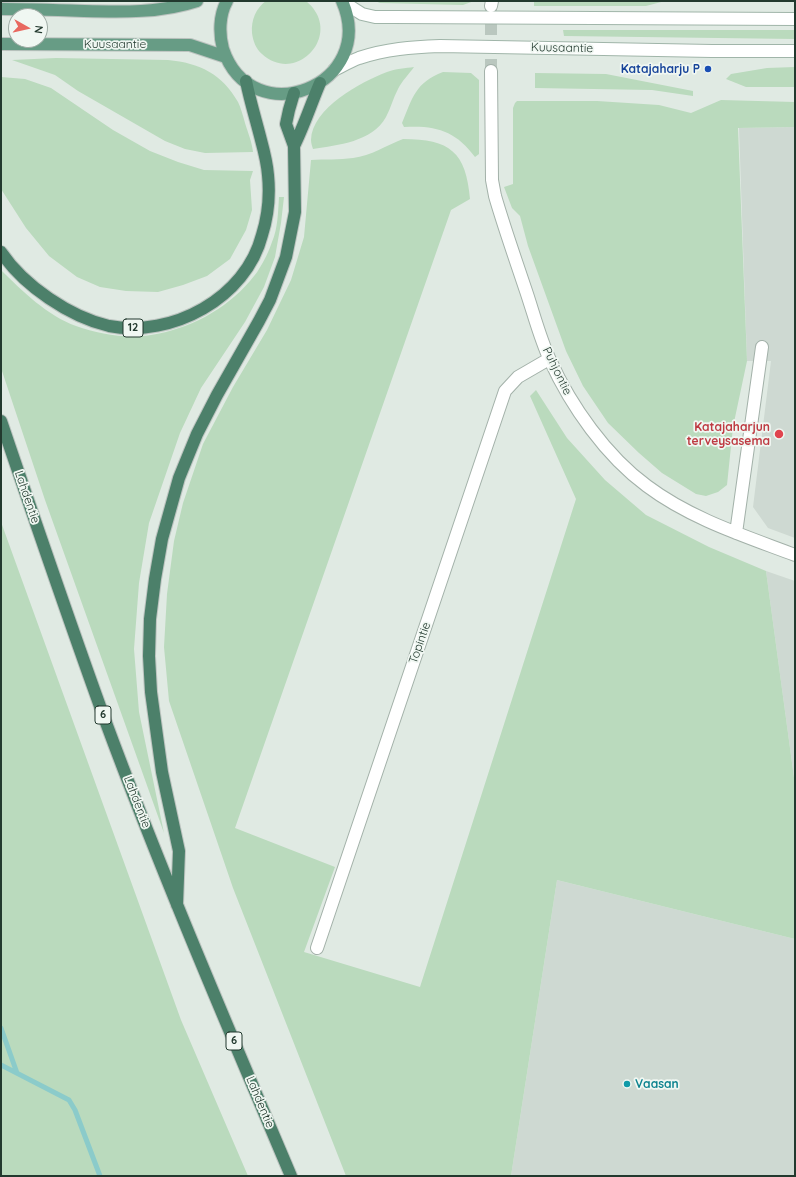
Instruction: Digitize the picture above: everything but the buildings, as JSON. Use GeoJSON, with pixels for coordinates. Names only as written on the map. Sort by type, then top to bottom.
{"type":"FeatureCollection","features":[{"type":"Feature","properties":{"kind":"highway","name":"12"},"geometry":{"type":"LineString","coordinates":[[1,252],[28,282],[52,300],[71,311],[109,326],[128,328],[149,327],[172,322],[192,315],[222,296],[237,282],[249,265],[258,248],[262,237],[268,205],[268,174],[246,81]]}},
{"type":"Feature","properties":{"kind":"highway"},"geometry":{"type":"LineString","coordinates":[[294,146],[320,83]]}},
{"type":"Feature","properties":{"kind":"highway"},"geometry":{"type":"LineString","coordinates":[[177,905],[179,851],[162,772],[151,692],[149,656],[150,619],[155,579],[162,539],[179,478],[211,408],[270,300],[286,257],[295,212],[294,146],[286,124],[294,93]]}},
{"type":"Feature","properties":{"kind":"highway","name":"Lahdentie"},"geometry":{"type":"LineString","coordinates":[[1,421],[105,721],[177,905],[291,1176]]}},
{"type":"Feature","properties":{"kind":"main road"},"geometry":{"type":"LineString","coordinates":[[1,9],[124,12],[164,9],[197,1]]}},
{"type":"Feature","properties":{"kind":"main road"},"geometry":{"type":"LineString","coordinates":[[227,1],[221,17],[220,30],[226,57],[234,70],[246,81],[257,88],[282,94],[308,90],[320,83],[334,70],[343,55],[348,38],[348,20],[342,2]]}},
{"type":"Feature","properties":{"kind":"main road","name":"Kuusaantie"},"geometry":{"type":"LineString","coordinates":[[1,44],[190,45],[226,57]]}},
{"type":"Feature","properties":{"kind":"street"},"geometry":{"type":"LineString","coordinates":[[342,2],[362,14],[394,17],[795,19]]}},
{"type":"Feature","properties":{"kind":"street","name":"Kuusaantie"},"geometry":{"type":"LineString","coordinates":[[334,70],[358,58],[382,52],[407,48],[440,46],[795,51]]}},
{"type":"Feature","properties":{"kind":"street","name":"Puhjontie"},"geometry":{"type":"LineString","coordinates":[[491,71],[492,180],[495,196],[549,359],[577,410],[604,445],[628,471],[667,500],[736,534],[795,555]]}},
{"type":"Feature","properties":{"kind":"street"},"geometry":{"type":"LineString","coordinates":[[736,534],[762,347]]}},
{"type":"Feature","properties":{"kind":"street","name":"Topintie"},"geometry":{"type":"LineString","coordinates":[[317,948],[505,391],[518,376],[549,359]]}},
{"type":"Feature","properties":{"kind":"shaded area"},"geometry":{"type":"Polygon","coordinates":[[[795,127],[795,538],[768,528],[753,507],[771,361],[747,361],[739,128],[795,127]]]}},
{"type":"Feature","properties":{"kind":"shaded area"},"geometry":{"type":"Polygon","coordinates":[[[766,571],[795,581],[795,785],[766,571]]]}},
{"type":"Feature","properties":{"kind":"shaded area"},"geometry":{"type":"Polygon","coordinates":[[[557,880],[795,939],[795,1176],[511,1176],[557,880]]]}},
{"type":"Feature","properties":{"kind":"green space"},"geometry":{"type":"Polygon","coordinates":[[[266,1],[306,1],[317,14],[320,27],[318,40],[312,52],[302,60],[289,64],[276,62],[262,54],[256,47],[252,36],[252,24],[259,7],[266,1]]]}},
{"type":"Feature","properties":{"kind":"green space"},"geometry":{"type":"Polygon","coordinates":[[[375,1],[474,1],[463,5],[380,3],[375,1]]]}},
{"type":"Feature","properties":{"kind":"green space"},"geometry":{"type":"Polygon","coordinates":[[[534,1],[665,1],[646,6],[534,6],[534,1]]]}},
{"type":"Feature","properties":{"kind":"green space"},"geometry":{"type":"Polygon","coordinates":[[[563,30],[795,30],[795,39],[564,36],[563,30]]]}},
{"type":"Feature","properties":{"kind":"green space"},"geometry":{"type":"Polygon","coordinates":[[[56,58],[168,60],[200,67],[217,77],[232,92],[241,109],[253,152],[205,153],[185,149],[165,141],[78,91],[55,75],[12,60],[56,58]]]}},
{"type":"Feature","properties":{"kind":"green space"},"geometry":{"type":"Polygon","coordinates":[[[414,67],[396,92],[386,117],[372,132],[354,141],[313,149],[311,140],[313,128],[329,107],[340,98],[352,89],[376,76],[397,69],[414,67]]]}},
{"type":"Feature","properties":{"kind":"green space"},"geometry":{"type":"Polygon","coordinates":[[[795,67],[795,87],[746,87],[726,79],[731,74],[767,68],[795,67]]]}},
{"type":"Feature","properties":{"kind":"green space"},"geometry":{"type":"Polygon","coordinates":[[[443,72],[471,73],[479,80],[479,154],[475,157],[468,148],[453,136],[436,129],[426,127],[404,127],[402,123],[416,92],[426,81],[443,72]]]}},
{"type":"Feature","properties":{"kind":"green space"},"geometry":{"type":"Polygon","coordinates":[[[535,73],[606,74],[693,91],[693,96],[652,90],[535,88],[535,73]]]}},
{"type":"Feature","properties":{"kind":"green space"},"geometry":{"type":"Polygon","coordinates":[[[1,77],[25,79],[51,88],[113,130],[150,151],[178,162],[204,170],[253,171],[250,180],[252,210],[246,230],[230,259],[207,276],[158,292],[126,291],[100,287],[77,277],[49,256],[26,228],[1,189],[1,77]]]}},
{"type":"Feature","properties":{"kind":"green space"},"geometry":{"type":"Polygon","coordinates":[[[721,100],[795,102],[795,127],[738,128],[747,361],[733,427],[727,485],[718,492],[706,496],[696,494],[662,473],[639,453],[608,423],[583,386],[566,351],[528,246],[520,216],[512,208],[504,187],[513,184],[513,108],[517,101],[597,101],[659,105],[691,113],[721,100]]]}},
{"type":"Feature","properties":{"kind":"green space"},"geometry":{"type":"Polygon","coordinates":[[[403,139],[433,142],[453,151],[464,170],[468,183],[470,199],[451,210],[235,828],[335,867],[304,952],[420,987],[576,499],[530,396],[536,390],[567,438],[605,480],[646,515],[709,547],[766,571],[795,785],[795,939],[557,880],[511,1176],[346,1176],[233,888],[169,701],[164,647],[167,594],[174,541],[183,503],[203,444],[233,387],[267,330],[291,280],[304,237],[311,160],[360,157],[373,153],[403,139]]]}},
{"type":"Feature","properties":{"kind":"green space"},"geometry":{"type":"Polygon","coordinates":[[[279,197],[284,197],[281,223],[275,257],[264,287],[245,322],[201,388],[180,433],[149,523],[139,583],[134,649],[139,712],[164,833],[45,500],[1,368],[1,270],[36,302],[55,316],[76,326],[122,336],[142,336],[165,332],[205,317],[229,301],[250,281],[263,263],[274,237],[279,197]]]}},
{"type":"Feature","properties":{"kind":"green space"},"geometry":{"type":"Polygon","coordinates":[[[1,522],[181,1020],[248,1176],[1,1176],[1,522]]]}},
{"type":"Feature","properties":{"kind":"waterway"},"geometry":{"type":"LineString","coordinates":[[1,1028],[17,1073]]}},
{"type":"Feature","properties":{"kind":"waterway"},"geometry":{"type":"LineString","coordinates":[[1,1065],[69,1100],[75,1110],[100,1176]]}},
{"type":"Feature","properties":{"kind":"tunnel"},"geometry":{"type":"LineString","coordinates":[[491,7],[491,71]]}},
{"type":"Feature","properties":{"kind":"place","name":"Katajaharju P"},"geometry":{"type":"Point","coordinates":[708,69]}},
{"type":"Feature","properties":{"kind":"place","name":"Katajaharjun terveysasema"},"geometry":{"type":"Point","coordinates":[779,434]}},
{"type":"Feature","properties":{"kind":"place","name":"Vaasan"},"geometry":{"type":"Point","coordinates":[627,1084]}}]}
